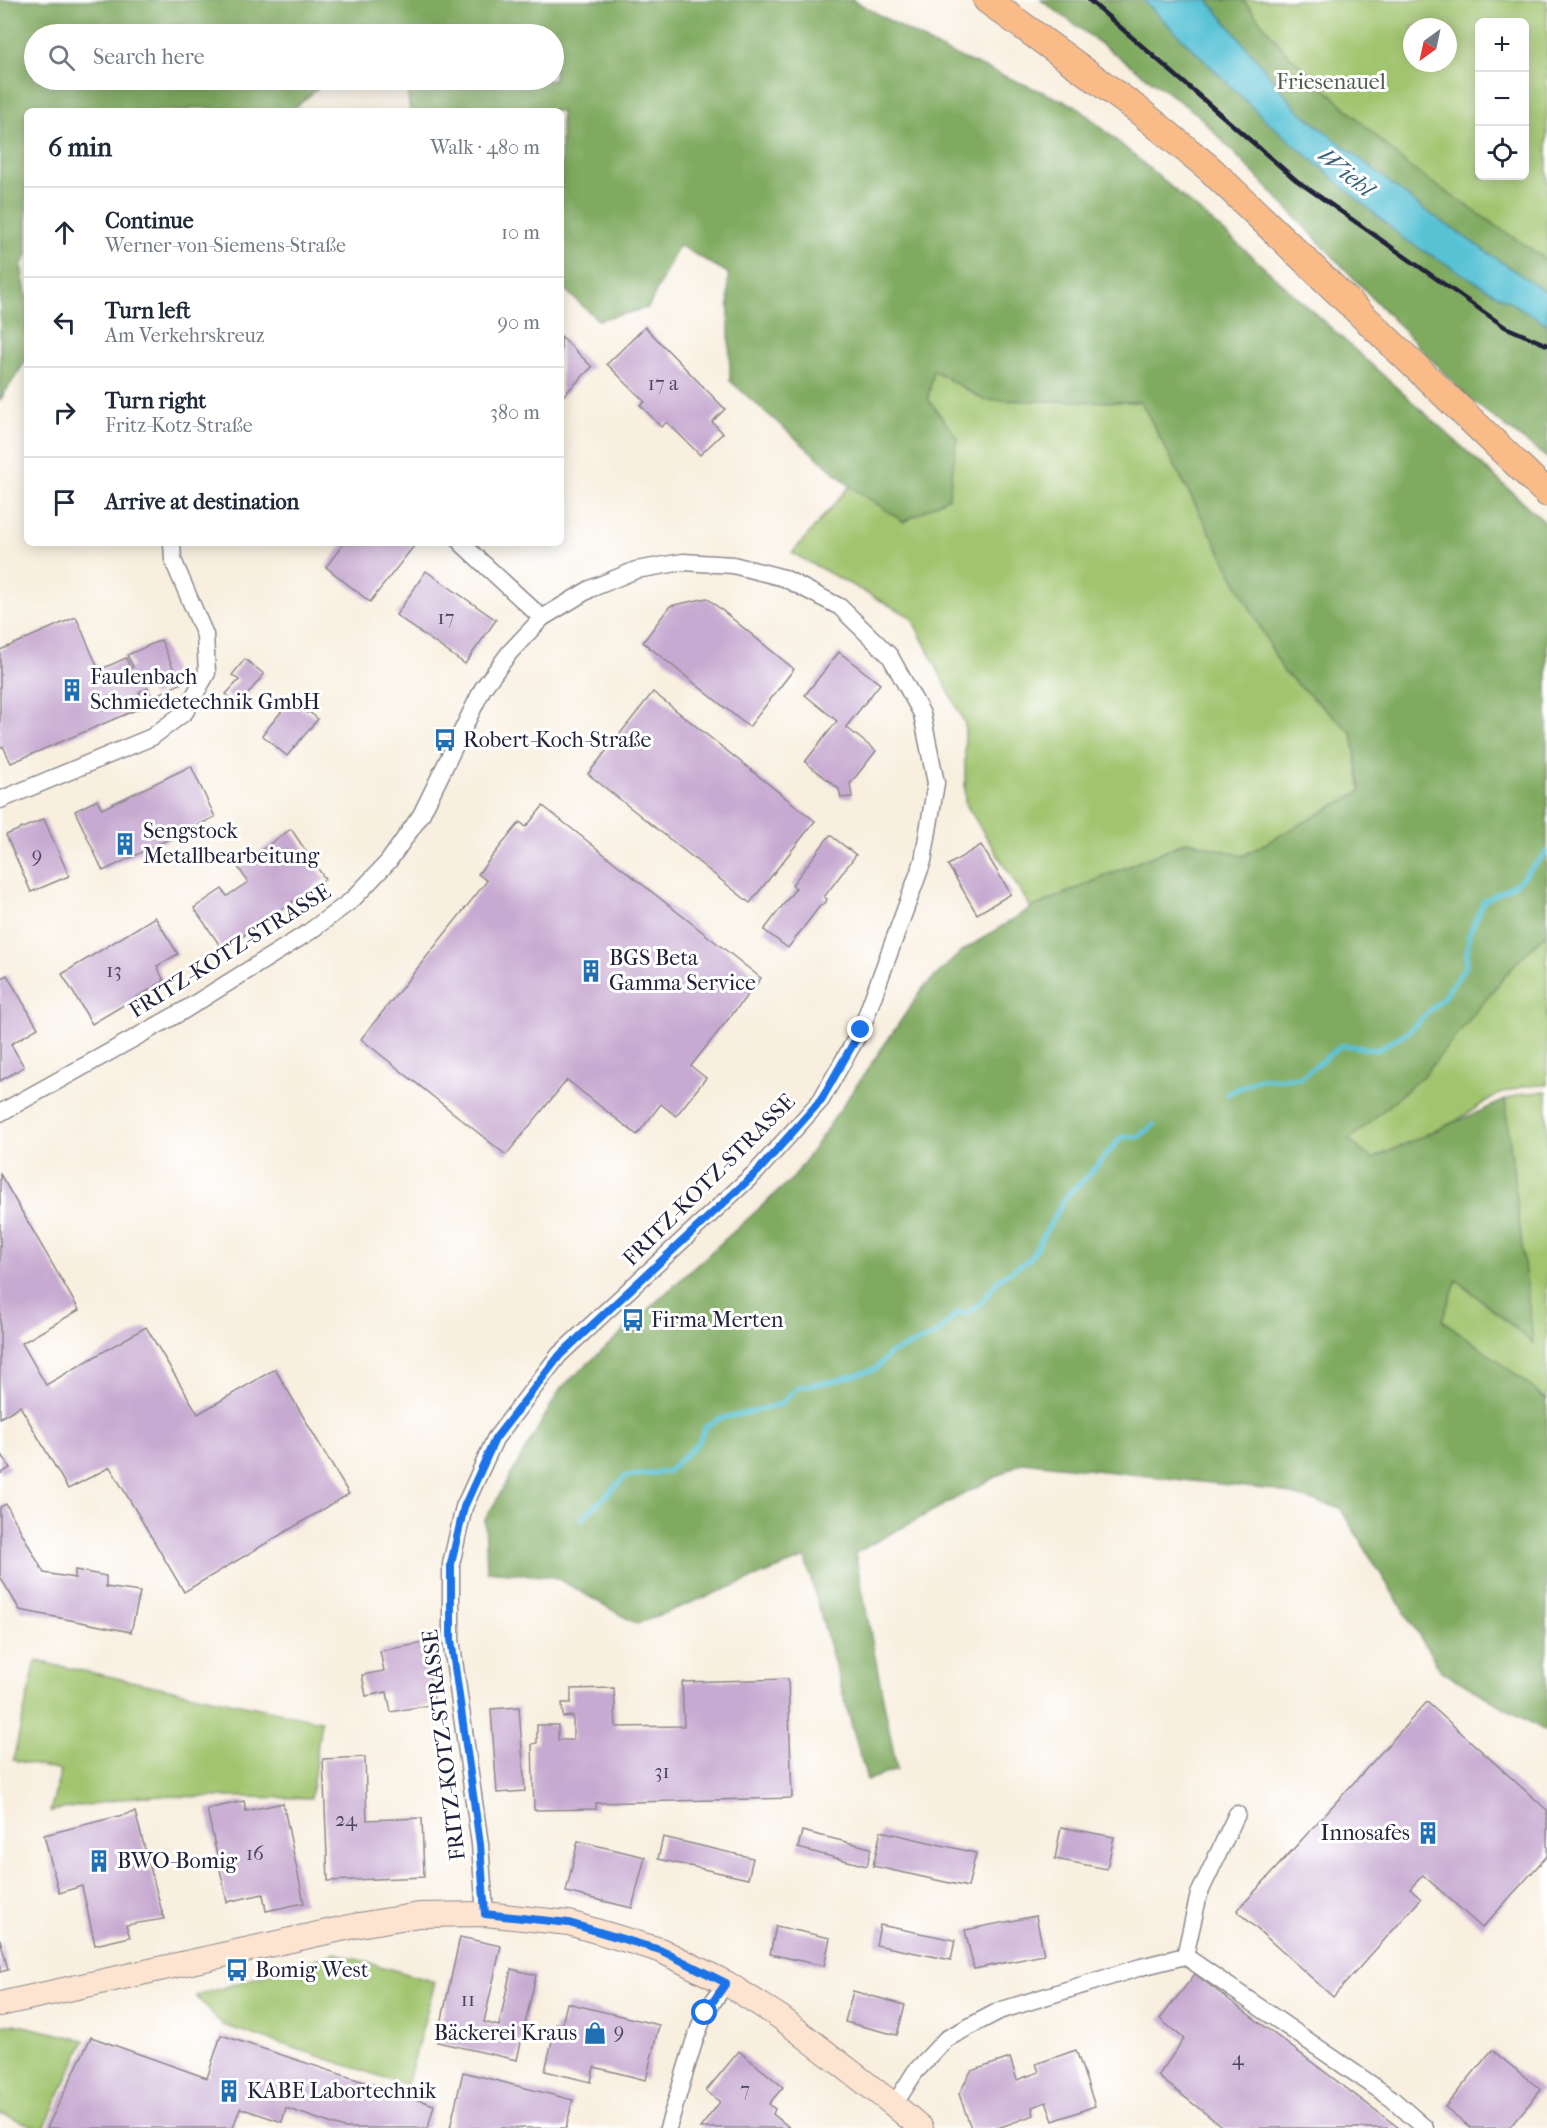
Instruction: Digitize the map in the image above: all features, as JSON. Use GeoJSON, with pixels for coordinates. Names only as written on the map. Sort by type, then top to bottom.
{"type":"FeatureCollection","features":[{"type":"Feature","properties":{"kind":"main road"},"geometry":{"type":"LineString","coordinates":[[987,0],[1138,110],[1209,168],[1547,493]]}},
{"type":"Feature","properties":{"kind":"main road"},"geometry":{"type":"LineString","coordinates":[[1477,426],[1547,480]]}},
{"type":"Feature","properties":{"kind":"street"},"geometry":{"type":"LineString","coordinates":[[0,800],[152,737],[186,712],[207,673],[205,634],[173,560],[172,546]]}},
{"type":"Feature","properties":{"kind":"street"},"geometry":{"type":"LineString","coordinates":[[464,546],[542,618]]}},
{"type":"Feature","properties":{"kind":"street","name":"FRITZ-KOTZ-STRASSE"},"geometry":{"type":"LineString","coordinates":[[0,1113],[183,1011],[309,932],[352,900],[388,861],[421,815],[483,688],[510,652],[542,618],[590,589],[636,570],[683,562],[733,565],[784,578],[840,607],[890,656],[922,714],[936,783],[923,861],[861,1030],[821,1100],[758,1171],[560,1355],[495,1439],[464,1507],[451,1564],[451,1639],[480,1844],[485,1914]]}},
{"type":"Feature","properties":{"kind":"street"},"geometry":{"type":"LineString","coordinates":[[1185,1956],[1199,1894],[1237,1814]]}},
{"type":"Feature","properties":{"kind":"street"},"geometry":{"type":"LineString","coordinates":[[0,2004],[359,1925],[419,1915],[485,1914],[569,1923],[660,1950],[726,1983],[780,2017],[921,2128]]}},
{"type":"Feature","properties":{"kind":"street"},"geometry":{"type":"LineString","coordinates":[[894,2105],[915,2072],[946,2039],[999,2011],[1185,1956],[1391,2098],[1425,2128]]}},
{"type":"Feature","properties":{"kind":"street"},"geometry":{"type":"LineString","coordinates":[[669,2128],[694,2042],[705,2013],[726,1983]]}},
{"type":"Feature","properties":{"kind":"green space"},"geometry":{"type":"Polygon","coordinates":[[[0,0],[853,0],[940,49],[1076,106],[1245,250],[1547,524],[1547,933],[1514,965],[1425,1074],[1349,1140],[1372,1159],[1505,1100],[1533,1343],[1457,1280],[1442,1320],[1547,1400],[1547,1732],[1441,1671],[1340,1508],[1273,1490],[1023,1462],[855,1553],[897,1770],[867,1780],[805,1558],[637,1624],[555,1577],[487,1571],[485,1520],[561,1388],[794,1177],[923,988],[962,951],[1031,908],[1188,841],[1243,856],[1361,791],[1352,733],[1284,672],[1141,402],[984,400],[933,370],[928,399],[957,438],[949,497],[904,522],[850,486],[730,381],[728,273],[679,245],[648,308],[598,320],[564,289],[564,108],[410,108],[407,90],[564,90],[564,24],[24,24],[24,90],[316,90],[295,108],[24,108],[24,260],[21,265],[24,282],[24,364],[0,400],[0,0]]]}},
{"type":"Feature","properties":{"kind":"green space"},"geometry":{"type":"Polygon","coordinates":[[[1041,0],[1243,0],[1286,52],[1408,166],[1547,260],[1547,458],[1468,398],[1197,114],[1041,0]]]}},
{"type":"Feature","properties":{"kind":"green space","name":"Friesenauel"},"geometry":{"type":"Polygon","coordinates":[[[1121,0],[1547,0],[1547,333],[1121,0]]]}},
{"type":"Feature","properties":{"kind":"green space"},"geometry":{"type":"Polygon","coordinates":[[[933,369],[984,400],[1141,402],[1284,672],[1352,733],[1361,791],[1243,856],[1187,841],[1031,908],[965,803],[965,724],[911,617],[792,553],[850,486],[904,522],[957,438],[928,399],[933,369]]]}},
{"type":"Feature","properties":{"kind":"green space"},"geometry":{"type":"Polygon","coordinates":[[[1547,933],[1547,1085],[1523,1086],[1494,1096],[1456,1121],[1372,1159],[1348,1140],[1425,1074],[1514,965],[1547,933]]]}},
{"type":"Feature","properties":{"kind":"green space"},"geometry":{"type":"Polygon","coordinates":[[[1547,1092],[1547,1400],[1442,1320],[1457,1280],[1533,1343],[1505,1100],[1524,1093],[1547,1092]]]}},
{"type":"Feature","properties":{"kind":"green space"},"geometry":{"type":"Polygon","coordinates":[[[36,1661],[321,1721],[311,1798],[141,1796],[50,1811],[61,1771],[13,1760],[36,1661]]]}},
{"type":"Feature","properties":{"kind":"green space"},"geometry":{"type":"Polygon","coordinates":[[[335,1953],[435,1982],[407,2085],[223,2025],[196,1996],[335,1953]]]}},
{"type":"Feature","properties":{"kind":"green space"},"geometry":{"type":"Polygon","coordinates":[[[14,2024],[85,2040],[44,2128],[38,2128],[3,2114],[0,2115],[0,2026],[14,2024]]]}},
{"type":"Feature","properties":{"kind":"water","name":"Wiehl"},"geometry":{"type":"Polygon","coordinates":[[[1143,0],[1208,0],[1296,108],[1419,206],[1547,293],[1547,324],[1404,239],[1260,115],[1143,0]]]}},
{"type":"Feature","properties":{"kind":"building"},"geometry":{"type":"Polygon","coordinates":[[[645,327],[725,409],[712,422],[723,433],[700,455],[667,422],[661,427],[640,405],[645,402],[607,364],[645,327]]]}},
{"type":"Feature","properties":{"kind":"building"},"geometry":{"type":"Polygon","coordinates":[[[564,339],[592,367],[564,395],[564,339]]]}},
{"type":"Feature","properties":{"kind":"building"},"geometry":{"type":"Polygon","coordinates":[[[342,546],[414,546],[370,602],[326,567],[342,546]]]}},
{"type":"Feature","properties":{"kind":"building"},"geometry":{"type":"Polygon","coordinates":[[[426,571],[496,620],[465,664],[396,615],[426,571]]]}},
{"type":"Feature","properties":{"kind":"building"},"geometry":{"type":"Polygon","coordinates":[[[707,598],[794,669],[749,727],[643,642],[670,606],[707,598]]]}},
{"type":"Feature","properties":{"kind":"building","name":"Faulenbach Schmiedetechnik GmbH"},"geometry":{"type":"Polygon","coordinates":[[[76,617],[99,670],[126,658],[130,668],[133,667],[127,655],[161,640],[180,684],[152,697],[148,688],[139,692],[145,706],[11,763],[3,746],[0,748],[0,650],[76,617]]]}},
{"type":"Feature","properties":{"kind":"building"},"geometry":{"type":"Polygon","coordinates":[[[839,652],[880,684],[846,727],[876,751],[850,784],[852,797],[841,798],[839,789],[805,762],[837,721],[805,695],[839,652]]]}},
{"type":"Feature","properties":{"kind":"building"},"geometry":{"type":"Polygon","coordinates":[[[245,659],[264,674],[239,705],[226,694],[239,680],[232,675],[245,659]]]}},
{"type":"Feature","properties":{"kind":"building"},"geometry":{"type":"Polygon","coordinates":[[[653,692],[815,821],[750,903],[588,774],[653,692]]]}},
{"type":"Feature","properties":{"kind":"building"},"geometry":{"type":"Polygon","coordinates":[[[291,700],[318,719],[287,756],[262,735],[291,700]]]}},
{"type":"Feature","properties":{"kind":"building","name":"Sengstock Metallbearbeitung"},"geometry":{"type":"Polygon","coordinates":[[[191,766],[215,817],[103,871],[75,811],[97,800],[102,809],[191,766]]]}},
{"type":"Feature","properties":{"kind":"building","name":"BGS Beta Gamma Service"},"geometry":{"type":"Polygon","coordinates":[[[543,806],[761,978],[691,1066],[706,1078],[676,1116],[661,1104],[637,1135],[567,1080],[506,1155],[361,1039],[487,881],[478,874],[520,822],[526,827],[543,806]]]}},
{"type":"Feature","properties":{"kind":"building"},"geometry":{"type":"Polygon","coordinates":[[[44,819],[69,876],[31,892],[6,835],[44,819]]]}},
{"type":"Feature","properties":{"kind":"building"},"geometry":{"type":"Polygon","coordinates":[[[291,829],[325,879],[223,950],[194,908],[222,889],[227,896],[248,882],[238,867],[291,829]]]}},
{"type":"Feature","properties":{"kind":"building"},"geometry":{"type":"Polygon","coordinates":[[[830,835],[856,855],[824,897],[827,899],[826,902],[819,907],[788,948],[764,930],[796,888],[792,885],[830,835]]]}},
{"type":"Feature","properties":{"kind":"building"},"geometry":{"type":"Polygon","coordinates":[[[981,845],[1011,894],[977,914],[948,865],[981,845]]]}},
{"type":"Feature","properties":{"kind":"building"},"geometry":{"type":"Polygon","coordinates":[[[155,917],[178,954],[157,966],[164,981],[92,1024],[62,974],[155,917]]]}},
{"type":"Feature","properties":{"kind":"building"},"geometry":{"type":"Polygon","coordinates":[[[7,975],[38,1028],[11,1044],[24,1067],[0,1081],[0,979],[7,975]]]}},
{"type":"Feature","properties":{"kind":"building"},"geometry":{"type":"Polygon","coordinates":[[[0,1174],[79,1310],[22,1343],[46,1385],[146,1327],[198,1414],[275,1369],[349,1494],[184,1592],[110,1467],[68,1489],[20,1406],[0,1418],[0,1174]]]}},
{"type":"Feature","properties":{"kind":"building"},"geometry":{"type":"Polygon","coordinates":[[[0,1451],[10,1468],[0,1474],[0,1451]]]}},
{"type":"Feature","properties":{"kind":"building"},"geometry":{"type":"Polygon","coordinates":[[[6,1504],[44,1573],[75,1578],[75,1570],[106,1576],[106,1587],[140,1592],[131,1632],[20,1610],[0,1577],[0,1507],[6,1504]]]}},
{"type":"Feature","properties":{"kind":"building"},"geometry":{"type":"Polygon","coordinates":[[[423,1643],[435,1704],[391,1712],[387,1692],[366,1696],[362,1675],[384,1671],[380,1651],[423,1643]]]}},
{"type":"Feature","properties":{"kind":"building"},"geometry":{"type":"Polygon","coordinates":[[[788,1679],[792,1798],[596,1803],[596,1809],[534,1810],[532,1744],[537,1743],[537,1725],[558,1725],[558,1740],[573,1740],[573,1716],[563,1717],[562,1703],[571,1703],[571,1689],[614,1688],[616,1727],[684,1726],[682,1682],[788,1679]]]}},
{"type":"Feature","properties":{"kind":"building","name":"Innosafes"},"geometry":{"type":"Polygon","coordinates":[[[1427,1702],[1547,1810],[1547,1856],[1482,1928],[1423,1875],[1410,1889],[1421,1899],[1333,1997],[1237,1911],[1427,1702]]]}},
{"type":"Feature","properties":{"kind":"building"},"geometry":{"type":"Polygon","coordinates":[[[519,1707],[525,1791],[497,1793],[491,1709],[519,1707]]]}},
{"type":"Feature","properties":{"kind":"building"},"geometry":{"type":"Polygon","coordinates":[[[365,1757],[367,1820],[422,1818],[424,1877],[328,1881],[323,1759],[365,1757]]]}},
{"type":"Feature","properties":{"kind":"building","name":"BWO-Bomig"},"geometry":{"type":"Polygon","coordinates":[[[244,1801],[246,1811],[283,1803],[304,1903],[266,1911],[263,1894],[227,1902],[207,1809],[244,1801]]]}},
{"type":"Feature","properties":{"kind":"building","name":"BWO-Bomig"},"geometry":{"type":"Polygon","coordinates":[[[135,1812],[164,1919],[126,1925],[130,1937],[95,1945],[82,1886],[59,1893],[44,1835],[135,1812]]]}},
{"type":"Feature","properties":{"kind":"building"},"geometry":{"type":"Polygon","coordinates":[[[1061,1827],[1114,1837],[1107,1869],[1055,1859],[1061,1827]]]}},
{"type":"Feature","properties":{"kind":"building"},"geometry":{"type":"Polygon","coordinates":[[[802,1831],[871,1848],[867,1866],[798,1848],[802,1831]]]}},
{"type":"Feature","properties":{"kind":"building"},"geometry":{"type":"Polygon","coordinates":[[[881,1831],[976,1853],[968,1887],[873,1866],[881,1831]]]}},
{"type":"Feature","properties":{"kind":"building"},"geometry":{"type":"Polygon","coordinates":[[[663,1837],[753,1858],[748,1879],[658,1859],[663,1837]]]}},
{"type":"Feature","properties":{"kind":"building"},"geometry":{"type":"Polygon","coordinates":[[[578,1841],[645,1857],[632,1908],[566,1892],[578,1841]]]}},
{"type":"Feature","properties":{"kind":"building"},"geometry":{"type":"Polygon","coordinates":[[[1036,1916],[1044,1955],[974,1969],[965,1930],[1036,1916]]]}},
{"type":"Feature","properties":{"kind":"building"},"geometry":{"type":"Polygon","coordinates":[[[880,1925],[955,1940],[951,1960],[876,1945],[880,1925]]]}},
{"type":"Feature","properties":{"kind":"building"},"geometry":{"type":"Polygon","coordinates":[[[776,1926],[830,1938],[824,1966],[770,1954],[776,1926]]]}},
{"type":"Feature","properties":{"kind":"building"},"geometry":{"type":"Polygon","coordinates":[[[460,1937],[501,1946],[484,2022],[499,2026],[511,1969],[536,1975],[517,2060],[437,2042],[460,1937]]]}},
{"type":"Feature","properties":{"kind":"building"},"geometry":{"type":"Polygon","coordinates":[[[0,1939],[8,1970],[0,1972],[0,1939]]]}},
{"type":"Feature","properties":{"kind":"building"},"geometry":{"type":"Polygon","coordinates":[[[1195,1974],[1399,2128],[1224,2128],[1158,2076],[1184,2039],[1160,2019],[1195,1974]]]}},
{"type":"Feature","properties":{"kind":"building"},"geometry":{"type":"Polygon","coordinates":[[[853,1991],[905,2005],[897,2035],[845,2022],[853,1991]]]}},
{"type":"Feature","properties":{"kind":"building"},"geometry":{"type":"Polygon","coordinates":[[[567,2003],[659,2025],[646,2080],[594,2067],[591,2082],[545,2071],[556,2024],[562,2025],[567,2003]]]}},
{"type":"Feature","properties":{"kind":"building","name":"KABE Labortechnik"},"geometry":{"type":"Polygon","coordinates":[[[221,2035],[434,2105],[428,2128],[344,2128],[286,2108],[282,2122],[240,2108],[233,2128],[47,2128],[91,2037],[207,2078],[221,2035]]]}},
{"type":"Feature","properties":{"kind":"building"},"geometry":{"type":"Polygon","coordinates":[[[1076,2050],[1095,2106],[1053,2121],[1046,2102],[1032,2107],[1034,2115],[998,2128],[971,2128],[959,2094],[971,2071],[1010,2058],[1017,2080],[1039,2072],[1036,2064],[1076,2050]]]}},
{"type":"Feature","properties":{"kind":"building"},"geometry":{"type":"Polygon","coordinates":[[[1492,2050],[1541,2090],[1509,2128],[1471,2128],[1445,2107],[1492,2050]]]}},
{"type":"Feature","properties":{"kind":"building"},"geometry":{"type":"Polygon","coordinates":[[[739,2051],[783,2087],[769,2104],[775,2109],[773,2114],[790,2128],[700,2128],[720,2102],[706,2091],[739,2051]]]}},
{"type":"Feature","properties":{"kind":"building"},"geometry":{"type":"Polygon","coordinates":[[[463,2072],[573,2100],[566,2128],[450,2128],[463,2072]]]}},
{"type":"Feature","properties":{"kind":"waterway"},"geometry":{"type":"LineString","coordinates":[[1227,1094],[1259,1079],[1300,1078],[1342,1045],[1377,1050],[1408,1032],[1443,998],[1466,966],[1469,934],[1484,901],[1517,883],[1547,852]]}},
{"type":"Feature","properties":{"kind":"waterway"},"geometry":{"type":"LineString","coordinates":[[582,1519],[626,1476],[667,1472],[699,1442],[705,1427],[721,1418],[781,1404],[798,1387],[834,1381],[876,1369],[889,1354],[937,1334],[958,1312],[966,1314],[982,1302],[999,1279],[1030,1259],[1067,1195],[1087,1177],[1122,1137],[1138,1137],[1154,1125]]}},
{"type":"Feature","properties":{"kind":"railway"},"geometry":{"type":"LineString","coordinates":[[1089,0],[1296,180],[1505,327],[1547,345]]}},
{"type":"Feature","properties":{"kind":"place","name":"Faulenbach Schmiedetechnik GmbH"},"geometry":{"type":"Point","coordinates":[72,690]}},
{"type":"Feature","properties":{"kind":"place","name":"Robert-Koch-Straße"},"geometry":{"type":"Point","coordinates":[445,740]}},
{"type":"Feature","properties":{"kind":"place","name":"Sengstock Metallbearbeitung"},"geometry":{"type":"Point","coordinates":[125,844]}},
{"type":"Feature","properties":{"kind":"place","name":"BGS Beta Gamma Service"},"geometry":{"type":"Point","coordinates":[591,971]}},
{"type":"Feature","properties":{"kind":"place","name":"Firma Merten"},"geometry":{"type":"Point","coordinates":[633,1320]}},
{"type":"Feature","properties":{"kind":"place","name":"Innosafes"},"geometry":{"type":"Point","coordinates":[1428,1833]}},
{"type":"Feature","properties":{"kind":"place","name":"BWO-Bomig"},"geometry":{"type":"Point","coordinates":[99,1861]}},
{"type":"Feature","properties":{"kind":"place","name":"Bomig West"},"geometry":{"type":"Point","coordinates":[237,1970]}},
{"type":"Feature","properties":{"kind":"place","name":"Bäckerei Kraus"},"geometry":{"type":"Point","coordinates":[595,2033]}},
{"type":"Feature","properties":{"kind":"place","name":"KABE Labortechnik"},"geometry":{"type":"Point","coordinates":[229,2091]}},
{"type":"Feature","properties":{"kind":"route"},"geometry":{"type":"LineString","coordinates":[[705,2013],[726,1983],[660,1950],[569,1923],[485,1914],[480,1844],[451,1639],[451,1564],[464,1507],[495,1439],[560,1355],[758,1171],[821,1100],[861,1030]]}}]}
